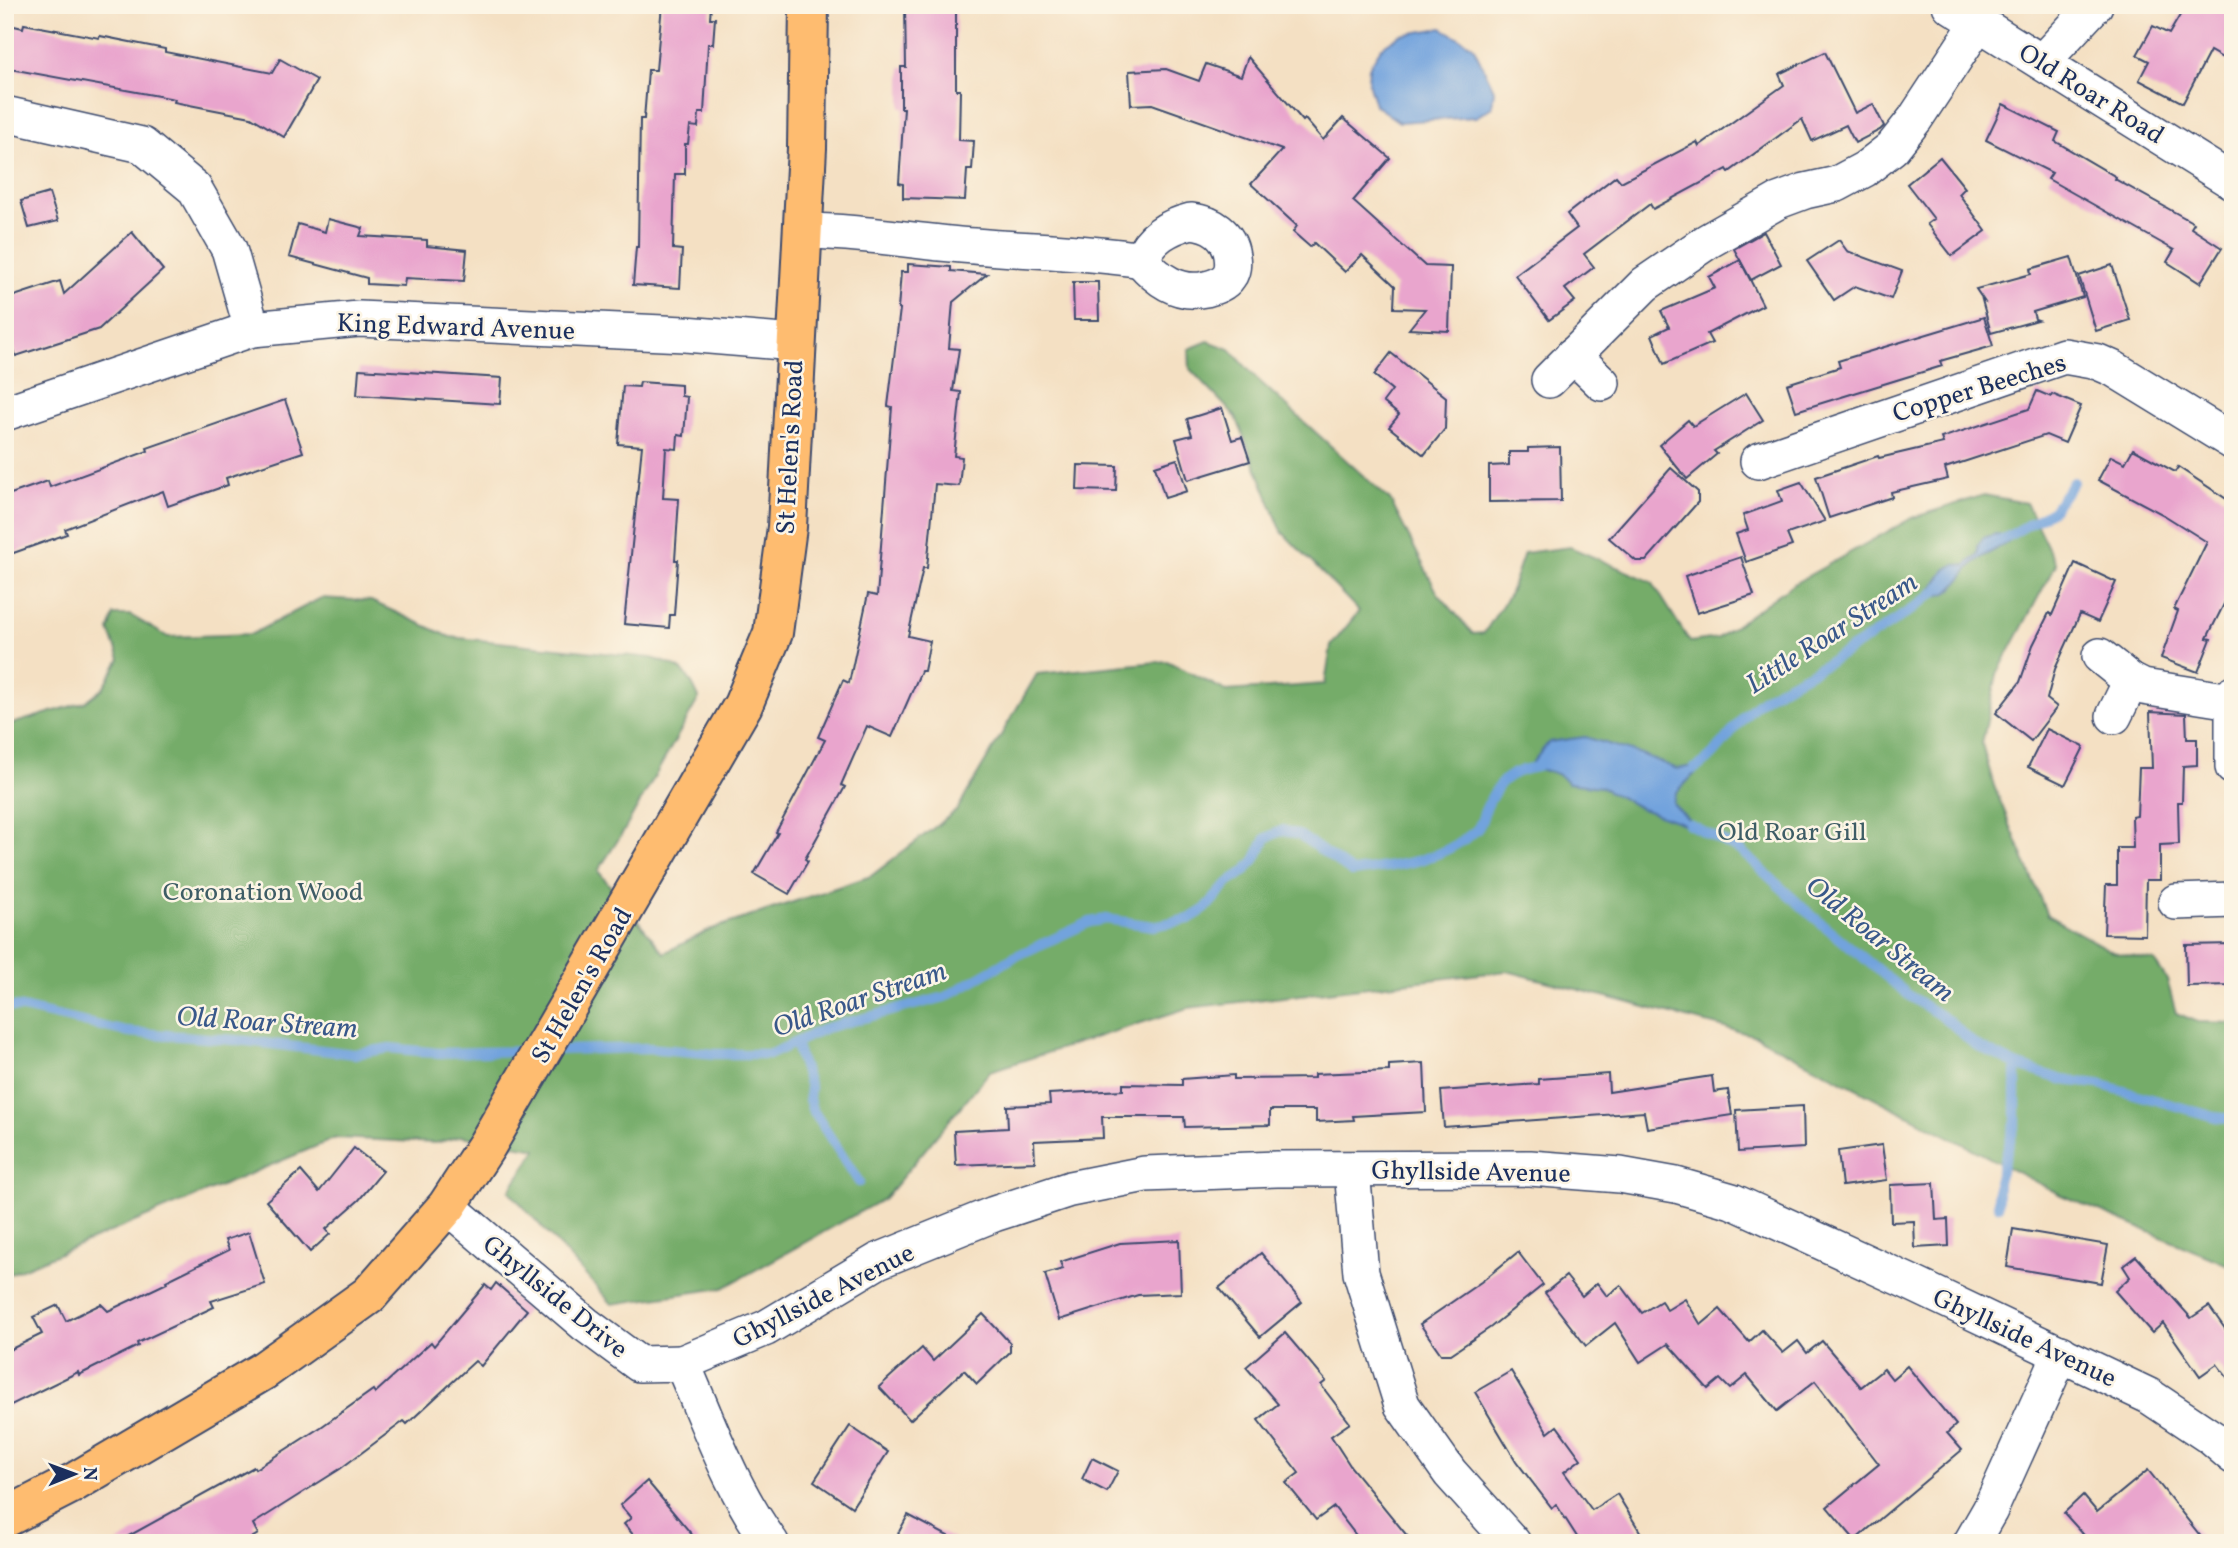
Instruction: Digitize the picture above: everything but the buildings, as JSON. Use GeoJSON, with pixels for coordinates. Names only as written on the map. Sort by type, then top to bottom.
{"type":"FeatureCollection","features":[{"type":"Feature","properties":{"kind":"main road","name":"St Helen's Road"},"geometry":{"type":"LineString","coordinates":[[5,1518],[74,1483],[263,1371],[369,1295],[447,1206],[488,1145],[743,705],[772,633],[787,527],[807,148],[809,5]]}},
{"type":"Feature","properties":{"kind":"street"},"geometry":{"type":"LineString","coordinates":[[2042,62],[2095,5]]}},
{"type":"Feature","properties":{"kind":"street"},"geometry":{"type":"LineString","coordinates":[[1549,380],[1645,284],[1708,241],[1778,201],[1805,191],[1837,184],[1865,169],[1892,148],[1915,119],[1965,14]]}},
{"type":"Feature","properties":{"kind":"street","name":"Old Roar Road"},"geometry":{"type":"LineString","coordinates":[[1965,14],[2233,182]]}},
{"type":"Feature","properties":{"kind":"street"},"geometry":{"type":"LineString","coordinates":[[5,114],[142,145],[194,188],[229,250],[252,329]]}},
{"type":"Feature","properties":{"kind":"street"},"geometry":{"type":"LineString","coordinates":[[802,231],[838,231],[1141,260]]}},
{"type":"Feature","properties":{"kind":"street","name":"King Edward Avenue"},"geometry":{"type":"LineString","coordinates":[[5,413],[252,329],[359,319],[685,334],[795,343]]}},
{"type":"Feature","properties":{"kind":"street"},"geometry":{"type":"LineString","coordinates":[[1573,355],[1602,383]]}},
{"type":"Feature","properties":{"kind":"street","name":"Copper Beeches"},"geometry":{"type":"LineString","coordinates":[[1758,461],[1787,434],[2064,356],[2098,362],[2115,369],[2233,442]]}},
{"type":"Feature","properties":{"kind":"street"},"geometry":{"type":"LineString","coordinates":[[2100,656],[2131,681],[2160,691],[2232,697],[2233,766]]}},
{"type":"Feature","properties":{"kind":"street"},"geometry":{"type":"LineString","coordinates":[[2114,716],[2131,681]]}},
{"type":"Feature","properties":{"kind":"street"},"geometry":{"type":"LineString","coordinates":[[2176,902],[2233,900]]}},
{"type":"Feature","properties":{"kind":"street","name":"Ghyllside Avenue"},"geometry":{"type":"LineString","coordinates":[[682,1363],[766,1328],[878,1261],[994,1214],[1070,1189],[1145,1174],[1277,1169],[1530,1168],[1620,1175],[1676,1185],[1732,1201],[2149,1396],[2212,1437],[2233,1456]]}},
{"type":"Feature","properties":{"kind":"street"},"geometry":{"type":"LineString","coordinates":[[1352,1170],[1361,1273],[1402,1405],[1450,1473],[1513,1543]]}},
{"type":"Feature","properties":{"kind":"street","name":"Ghyllside Drive"},"geometry":{"type":"LineString","coordinates":[[447,1206],[585,1324],[639,1364],[682,1363]]}},
{"type":"Feature","properties":{"kind":"street"},"geometry":{"type":"LineString","coordinates":[[1971,1543],[1990,1510],[2061,1353]]}},
{"type":"Feature","properties":{"kind":"street"},"geometry":{"type":"LineString","coordinates":[[682,1363],[751,1516],[771,1543]]}},
{"type":"Feature","properties":{"kind":"green space","name":"Old Roar Gill"},"geometry":{"type":"Polygon","coordinates":[[[1208,341],[1230,349],[1256,378],[1390,500],[1437,592],[1473,634],[1484,633],[1510,593],[1524,553],[1570,547],[1652,582],[1690,642],[1718,638],[1790,586],[1912,518],[1984,495],[2026,503],[2056,564],[1997,674],[1982,744],[1994,786],[2047,915],[2113,952],[2154,961],[2167,980],[2176,1013],[2198,1022],[2233,1023],[2233,1267],[2061,1195],[1756,1036],[1507,971],[1188,1008],[990,1071],[885,1198],[723,1288],[612,1304],[509,1191],[537,1149],[461,1136],[436,1143],[336,1138],[5,1276],[5,726],[85,702],[103,688],[120,659],[109,630],[114,615],[130,615],[168,637],[252,634],[321,598],[371,601],[450,637],[652,658],[677,667],[687,675],[699,698],[625,829],[598,871],[664,953],[712,929],[871,876],[957,810],[1037,674],[1167,661],[1226,691],[1325,684],[1331,646],[1359,611],[1282,532],[1236,417],[1190,369],[1189,349],[1208,341]]]}},
{"type":"Feature","properties":{"kind":"water"},"geometry":{"type":"Polygon","coordinates":[[[1442,28],[1473,46],[1494,90],[1492,107],[1476,117],[1399,122],[1375,105],[1368,82],[1369,67],[1381,48],[1400,35],[1442,28]]]}},
{"type":"Feature","properties":{"kind":"water"},"geometry":{"type":"Polygon","coordinates":[[[1996,534],[2009,536],[2008,542],[1972,565],[1952,589],[1938,595],[1928,594],[1948,568],[1965,566],[1978,554],[1978,545],[1983,538],[1996,534]]]}},
{"type":"Feature","properties":{"kind":"water"},"geometry":{"type":"Polygon","coordinates":[[[1585,737],[1641,754],[1677,769],[1704,764],[1676,793],[1673,804],[1698,829],[1642,809],[1601,787],[1568,783],[1554,773],[1527,769],[1549,742],[1585,737]]]}},
{"type":"Feature","properties":{"kind":"waterway"},"geometry":{"type":"LineString","coordinates":[[2000,541],[2053,510],[2073,482]]}},
{"type":"Feature","properties":{"kind":"waterway","name":"Little Roar Stream"},"geometry":{"type":"LineString","coordinates":[[1694,769],[1713,754],[1762,700],[1867,639],[1939,589]]}},
{"type":"Feature","properties":{"kind":"waterway","name":"Old Roar Stream"},"geometry":{"type":"LineString","coordinates":[[553,1050],[648,1048],[716,1054],[771,1054],[826,1028],[945,997],[1016,956],[1090,922],[1106,919],[1153,926],[1189,919],[1205,909],[1228,883],[1245,871],[1255,860],[1266,838],[1283,830],[1301,836],[1352,872],[1401,865],[1432,856],[1461,842],[1476,830],[1493,794],[1503,781],[1517,772],[1537,767]]}},
{"type":"Feature","properties":{"kind":"waterway","name":"Old Roar Stream"},"geometry":{"type":"LineString","coordinates":[[1689,824],[1741,851],[1810,914],[1911,997],[1949,1021],[1974,1044],[2016,1065],[2063,1080],[2099,1084],[2215,1117],[2233,1119]]}},
{"type":"Feature","properties":{"kind":"waterway","name":"Old Roar Stream"},"geometry":{"type":"LineString","coordinates":[[5,1006],[127,1032],[247,1041],[354,1054],[390,1048],[439,1053],[531,1051]]}},
{"type":"Feature","properties":{"kind":"waterway"},"geometry":{"type":"LineString","coordinates":[[795,1043],[810,1087],[812,1109],[859,1182]]}},
{"type":"Feature","properties":{"kind":"waterway"},"geometry":{"type":"LineString","coordinates":[[1998,1206],[1998,1181],[2016,1121],[2016,1065]]}},
{"type":"Feature","properties":{"kind":"park label","name":"Coronation Wood"},"geometry":{"type":"Point","coordinates":[263,891]}}]}
